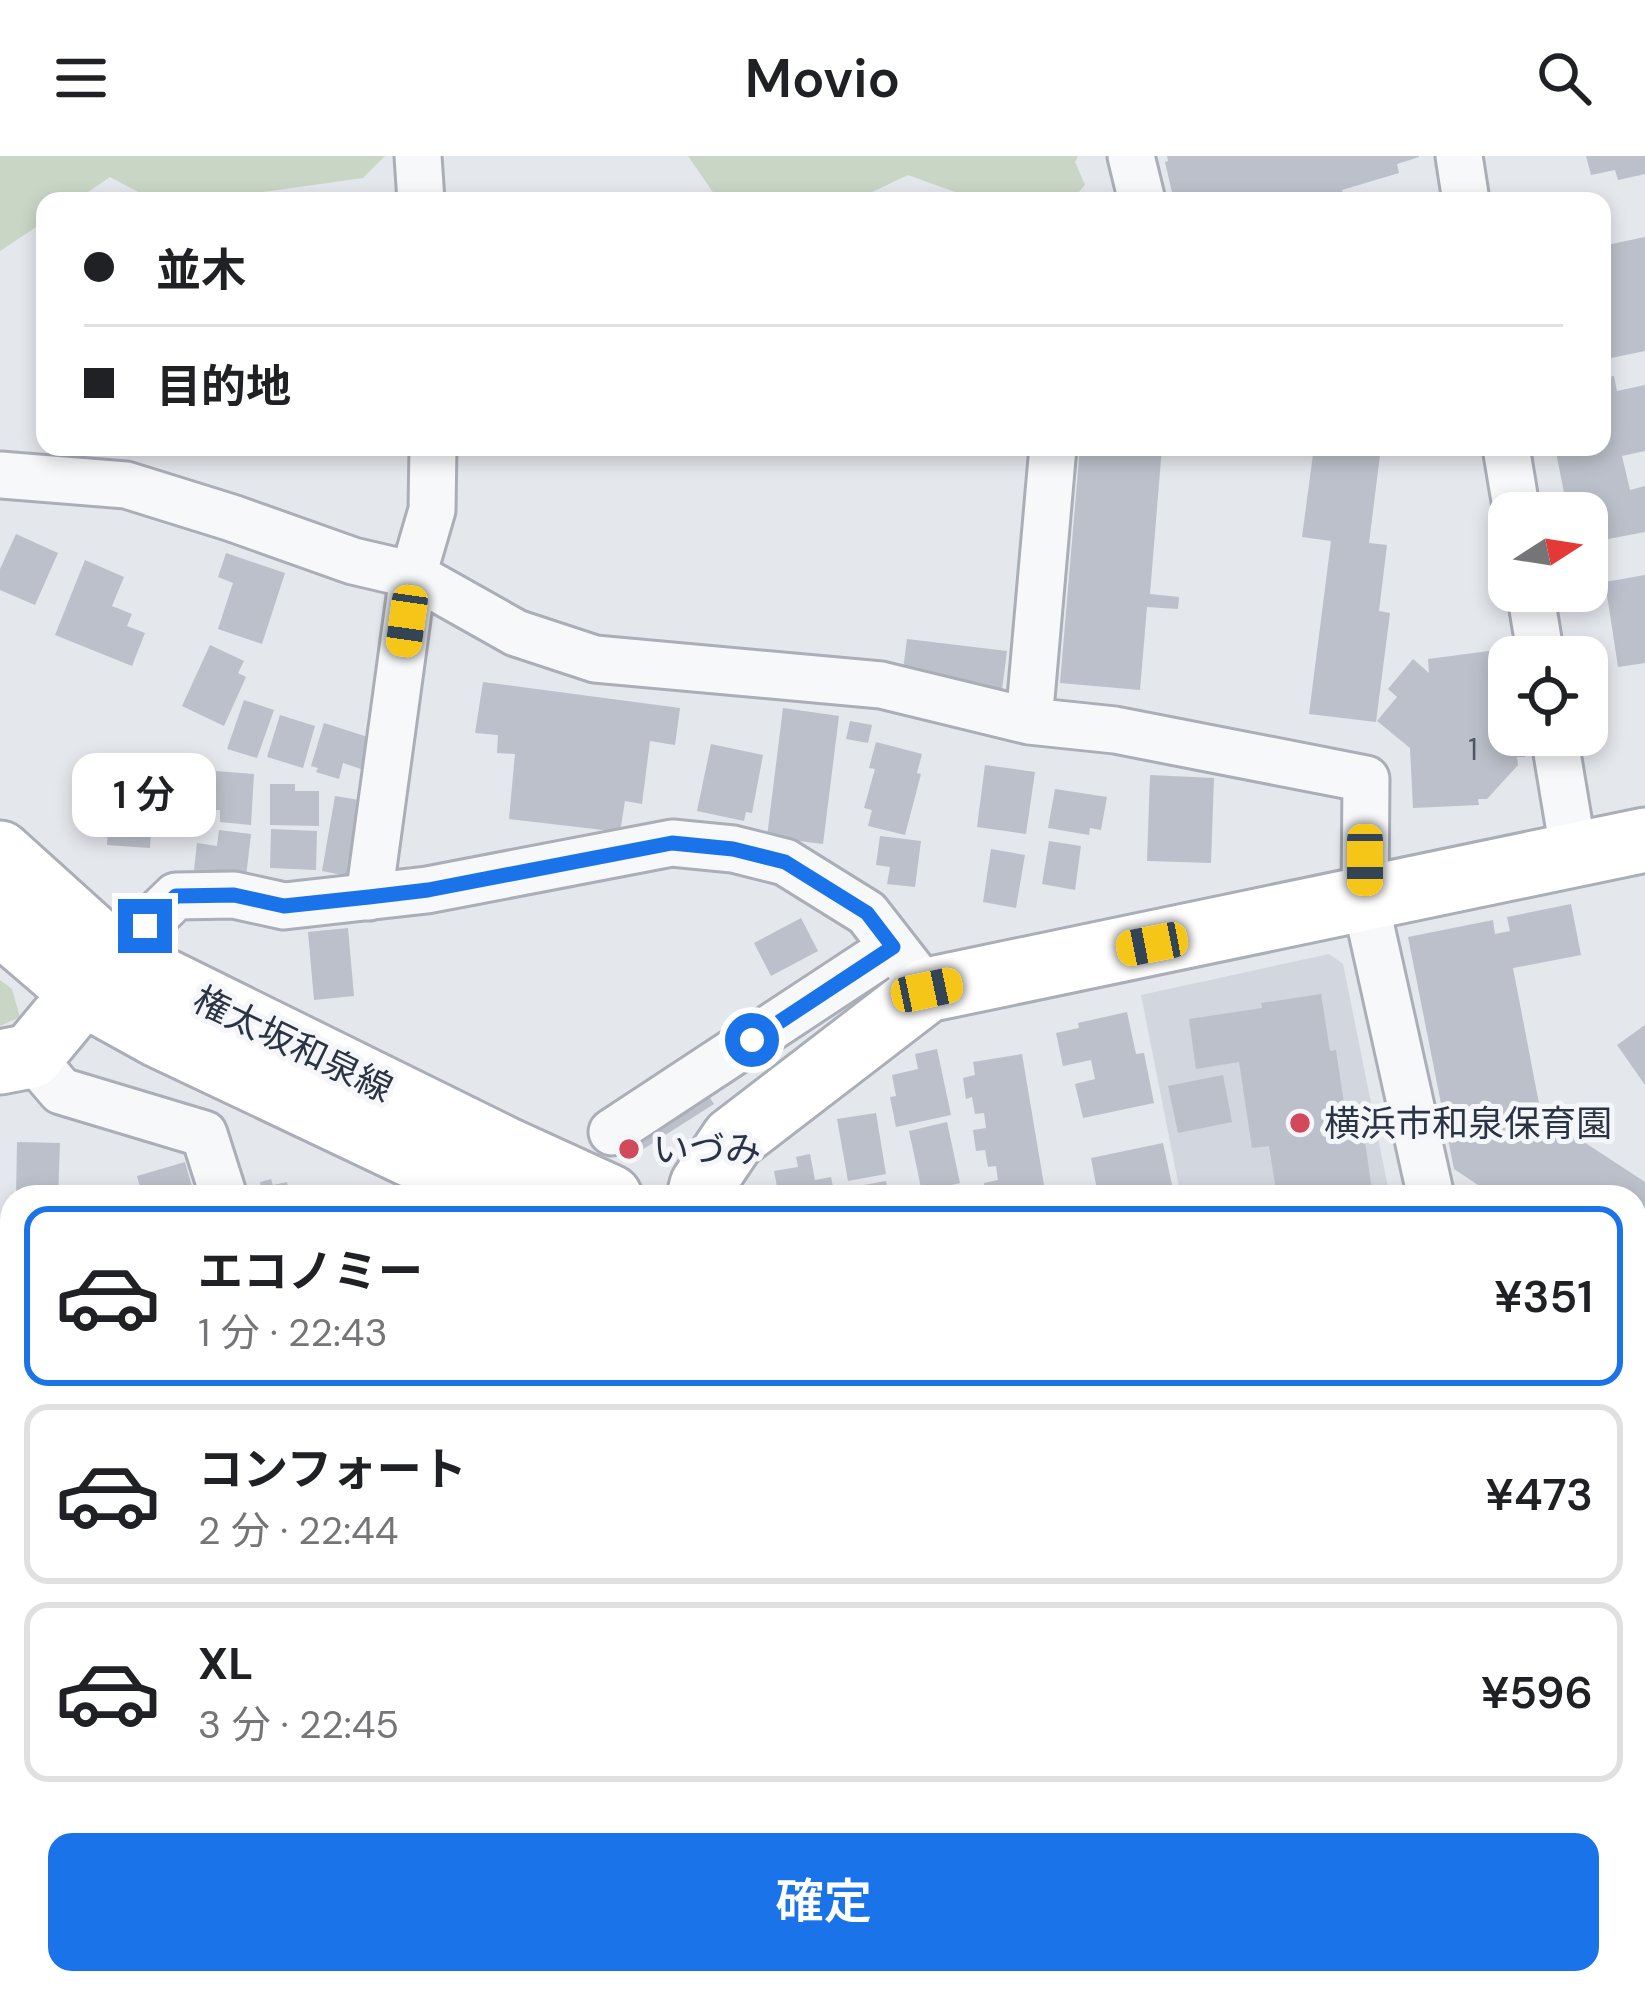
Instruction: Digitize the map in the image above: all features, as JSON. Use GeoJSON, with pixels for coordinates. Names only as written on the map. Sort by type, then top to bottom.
{"type":"FeatureCollection","features":[{"type":"Feature","properties":{"kind":"street"},"geometry":{"type":"LineString","coordinates":[[418,156],[421,192]]}},
{"type":"Feature","properties":{"kind":"street"},"geometry":{"type":"LineString","coordinates":[[1131,156],[1140,192]]}},
{"type":"Feature","properties":{"kind":"street"},"geometry":{"type":"LineString","coordinates":[[1459,156],[1465,192]]}},
{"type":"Feature","properties":{"kind":"street"},"geometry":{"type":"LineString","coordinates":[[369,897],[413,575],[432,510],[433,456]]}},
{"type":"Feature","properties":{"kind":"street"},"geometry":{"type":"LineString","coordinates":[[1029,721],[1052,456]]}},
{"type":"Feature","properties":{"kind":"street"},"geometry":{"type":"LineString","coordinates":[[1508,456],[1514,492]]}},
{"type":"Feature","properties":{"kind":"street"},"geometry":{"type":"LineString","coordinates":[[0,475],[126,485],[353,560],[413,575],[516,633],[595,659],[881,685],[1029,721],[1115,730],[1366,778],[1365,900],[1428,1185]]}},
{"type":"Feature","properties":{"kind":"street"},"geometry":{"type":"LineString","coordinates":[[612,1132],[910,968],[1620,858],[1565,756]]}},
{"type":"Feature","properties":{"kind":"street"},"geometry":{"type":"LineString","coordinates":[[220,1185],[204,1133],[61,1091],[15,1059],[176,896],[234,895],[284,906],[369,897],[672,843],[733,849],[785,862],[867,913],[910,968]]}},
{"type":"Feature","properties":{"kind":"street","name":"権太坂和泉線"},"geometry":{"type":"LineString","coordinates":[[0,854],[99,975],[158,1035],[475,1185]]}},
{"type":"Feature","properties":{"kind":"street","name":"権太坂和泉線"},"geometry":{"type":"LineString","coordinates":[[0,922],[99,975],[584,1185]]}},
{"type":"Feature","properties":{"kind":"street"},"geometry":{"type":"LineString","coordinates":[[702,1185],[733,1139],[910,968]]}},
{"type":"Feature","properties":{"kind":"shaded area"},"geometry":{"type":"Polygon","coordinates":[[[1329,954],[1343,964],[1388,1185],[1179,1185],[1141,995],[1329,954]]]}},
{"type":"Feature","properties":{"kind":"green space"},"geometry":{"type":"Polygon","coordinates":[[[0,156],[385,156],[363,178],[263,192],[138,192],[110,177],[88,192],[36,192],[36,227],[0,251],[0,156]]]}},
{"type":"Feature","properties":{"kind":"green space"},"geometry":{"type":"Polygon","coordinates":[[[688,156],[1078,156],[1075,162],[1085,185],[1079,192],[955,192],[908,175],[872,192],[713,192],[688,156]]]}},
{"type":"Feature","properties":{"kind":"green space"},"geometry":{"type":"Polygon","coordinates":[[[0,980],[12,989],[20,1017],[0,1026],[0,980]]]}},
{"type":"Feature","properties":{"kind":"building"},"geometry":{"type":"Polygon","coordinates":[[[1167,156],[1419,156],[1397,164],[1399,173],[1343,192],[1172,192],[1167,156]]]}},
{"type":"Feature","properties":{"kind":"building"},"geometry":{"type":"Polygon","coordinates":[[[1586,156],[1645,156],[1645,174],[1618,180],[1615,170],[1591,175],[1586,156]]]}},
{"type":"Feature","properties":{"kind":"building"},"geometry":{"type":"Polygon","coordinates":[[[1645,237],[1645,351],[1611,358],[1611,244],[1645,237]]]}},
{"type":"Feature","properties":{"kind":"building"},"geometry":{"type":"Polygon","coordinates":[[[1614,376],[1617,391],[1645,385],[1645,451],[1622,456],[1630,490],[1645,486],[1645,532],[1608,539],[1608,492],[1564,492],[1557,456],[1611,456],[1614,376]]]}},
{"type":"Feature","properties":{"kind":"building"},"geometry":{"type":"Polygon","coordinates":[[[1079,456],[1161,456],[1150,594],[1179,597],[1178,609],[1147,607],[1140,690],[1060,683],[1079,456]]]}},
{"type":"Feature","properties":{"kind":"building"},"geometry":{"type":"Polygon","coordinates":[[[1313,456],[1380,456],[1369,543],[1387,545],[1379,611],[1390,613],[1376,722],[1309,714],[1331,541],[1302,537],[1313,456]]]}},
{"type":"Feature","properties":{"kind":"building"},"geometry":{"type":"Polygon","coordinates":[[[16,534],[58,553],[35,605],[0,590],[0,569],[16,534]]]}},
{"type":"Feature","properties":{"kind":"building"},"geometry":{"type":"Polygon","coordinates":[[[226,553],[285,573],[262,644],[218,629],[233,583],[218,577],[226,553]]]}},
{"type":"Feature","properties":{"kind":"building"},"geometry":{"type":"Polygon","coordinates":[[[85,560],[124,577],[112,606],[132,614],[127,626],[145,633],[132,666],[55,635],[85,560]]]}},
{"type":"Feature","properties":{"kind":"building"},"geometry":{"type":"Polygon","coordinates":[[[1645,575],[1645,663],[1618,667],[1608,581],[1645,575]]]}},
{"type":"Feature","properties":{"kind":"building"},"geometry":{"type":"Polygon","coordinates":[[[907,639],[1007,651],[1002,690],[902,678],[907,639]]]}},
{"type":"Feature","properties":{"kind":"building"},"geometry":{"type":"Polygon","coordinates":[[[210,645],[244,661],[238,673],[246,677],[224,726],[182,706],[210,645]]]}},
{"type":"Feature","properties":{"kind":"building"},"geometry":{"type":"Polygon","coordinates":[[[1488,651],[1488,756],[1525,756],[1517,757],[1518,765],[1487,799],[1478,799],[1479,805],[1413,808],[1410,748],[1377,721],[1397,697],[1388,689],[1413,659],[1429,673],[1428,659],[1488,651]]]}},
{"type":"Feature","properties":{"kind":"building"},"geometry":{"type":"Polygon","coordinates":[[[483,682],[680,708],[675,745],[650,741],[642,804],[625,801],[620,832],[509,819],[515,754],[497,753],[498,735],[475,733],[483,682]]]}},
{"type":"Feature","properties":{"kind":"building"},"geometry":{"type":"Polygon","coordinates":[[[244,700],[274,710],[257,758],[227,749],[244,700]]]}},
{"type":"Feature","properties":{"kind":"building"},"geometry":{"type":"Polygon","coordinates":[[[783,708],[839,716],[823,844],[767,837],[783,708]]]}},
{"type":"Feature","properties":{"kind":"building"},"geometry":{"type":"Polygon","coordinates":[[[280,715],[315,726],[303,768],[267,757],[280,715]]]}},
{"type":"Feature","properties":{"kind":"building"},"geometry":{"type":"Polygon","coordinates":[[[850,721],[872,725],[868,743],[846,739],[850,721]]]}},
{"type":"Feature","properties":{"kind":"building"},"geometry":{"type":"Polygon","coordinates":[[[324,723],[374,739],[364,770],[343,763],[339,779],[316,772],[318,768],[311,766],[324,723]]]}},
{"type":"Feature","properties":{"kind":"building"},"geometry":{"type":"Polygon","coordinates":[[[876,742],[922,754],[905,835],[868,826],[872,810],[864,808],[875,769],[869,768],[876,742]]]}},
{"type":"Feature","properties":{"kind":"building"},"geometry":{"type":"Polygon","coordinates":[[[711,744],[763,755],[752,813],[746,812],[744,821],[697,811],[711,744]]]}},
{"type":"Feature","properties":{"kind":"building"},"geometry":{"type":"Polygon","coordinates":[[[985,765],[1035,772],[1026,834],[977,827],[985,765]]]}},
{"type":"Feature","properties":{"kind":"building"},"geometry":{"type":"Polygon","coordinates":[[[216,771],[254,774],[251,825],[220,822],[220,810],[213,810],[216,771]]]}},
{"type":"Feature","properties":{"kind":"building"},"geometry":{"type":"Polygon","coordinates":[[[1150,775],[1214,778],[1211,863],[1147,861],[1150,775]]]}},
{"type":"Feature","properties":{"kind":"building"},"geometry":{"type":"Polygon","coordinates":[[[112,777],[154,780],[150,848],[107,845],[112,777]]]}},
{"type":"Feature","properties":{"kind":"building"},"geometry":{"type":"Polygon","coordinates":[[[270,784],[319,791],[319,826],[270,825],[270,784]]]}},
{"type":"Feature","properties":{"kind":"building"},"geometry":{"type":"Polygon","coordinates":[[[1055,789],[1107,797],[1101,830],[1090,828],[1089,835],[1048,828],[1055,789]]]}},
{"type":"Feature","properties":{"kind":"building"},"geometry":{"type":"Polygon","coordinates":[[[335,796],[359,800],[354,831],[361,832],[348,876],[322,871],[335,796]]]}},
{"type":"Feature","properties":{"kind":"building"},"geometry":{"type":"Polygon","coordinates":[[[271,829],[317,831],[316,870],[270,868],[271,829]]]}},
{"type":"Feature","properties":{"kind":"building"},"geometry":{"type":"Polygon","coordinates":[[[219,830],[251,834],[246,877],[194,870],[197,843],[217,846],[219,830]]]}},
{"type":"Feature","properties":{"kind":"building"},"geometry":{"type":"Polygon","coordinates":[[[880,836],[921,841],[915,887],[887,884],[890,867],[876,865],[880,836]]]}},
{"type":"Feature","properties":{"kind":"building"},"geometry":{"type":"Polygon","coordinates":[[[1049,841],[1081,846],[1075,890],[1042,884],[1049,841]]]}},
{"type":"Feature","properties":{"kind":"building"},"geometry":{"type":"Polygon","coordinates":[[[991,849],[1025,855],[1016,908],[983,902],[991,849]]]}},
{"type":"Feature","properties":{"kind":"building"},"geometry":{"type":"Polygon","coordinates":[[[1571,904],[1581,955],[1513,968],[1541,1114],[1645,1185],[1478,1185],[1454,1169],[1408,937],[1493,920],[1495,934],[1510,931],[1507,917],[1571,904]]]}},
{"type":"Feature","properties":{"kind":"building"},"geometry":{"type":"Polygon","coordinates":[[[801,918],[818,951],[771,976],[754,943],[801,918]]]}},
{"type":"Feature","properties":{"kind":"building"},"geometry":{"type":"Polygon","coordinates":[[[348,928],[354,996],[314,1000],[308,932],[348,928]]]}},
{"type":"Feature","properties":{"kind":"building"},"geometry":{"type":"Polygon","coordinates":[[[1321,994],[1330,1051],[1336,1050],[1348,1130],[1363,1128],[1371,1185],[1275,1185],[1269,1146],[1252,1148],[1239,1062],[1196,1069],[1189,1019],[1262,1008],[1261,1003],[1321,994]]]}},
{"type":"Feature","properties":{"kind":"building"},"geometry":{"type":"Polygon","coordinates":[[[1127,1012],[1136,1054],[1144,1053],[1154,1103],[1083,1118],[1075,1084],[1095,1079],[1091,1060],[1063,1066],[1056,1033],[1127,1012]]]}},
{"type":"Feature","properties":{"kind":"building"},"geometry":{"type":"Polygon","coordinates":[[[1645,1025],[1645,1085],[1617,1045],[1645,1025]]]}},
{"type":"Feature","properties":{"kind":"building"},"geometry":{"type":"Polygon","coordinates":[[[937,1049],[951,1115],[896,1127],[890,1097],[896,1096],[892,1075],[918,1069],[915,1054],[937,1049]]]}},
{"type":"Feature","properties":{"kind":"building"},"geometry":{"type":"Polygon","coordinates":[[[1022,1054],[1044,1185],[984,1185],[998,1180],[996,1166],[988,1167],[985,1150],[976,1151],[973,1130],[986,1128],[984,1113],[975,1114],[972,1097],[966,1099],[963,1078],[975,1075],[973,1062],[1022,1054]]]}},
{"type":"Feature","properties":{"kind":"building"},"geometry":{"type":"Polygon","coordinates":[[[1223,1075],[1232,1122],[1178,1133],[1168,1086],[1223,1075]]]}},
{"type":"Feature","properties":{"kind":"building"},"geometry":{"type":"Polygon","coordinates":[[[703,1087],[714,1104],[623,1162],[613,1146],[703,1087]]]}},
{"type":"Feature","properties":{"kind":"building"},"geometry":{"type":"Polygon","coordinates":[[[876,1113],[886,1174],[848,1181],[837,1119],[876,1113]]]}},
{"type":"Feature","properties":{"kind":"building"},"geometry":{"type":"Polygon","coordinates":[[[947,1122],[960,1183],[921,1185],[909,1131],[947,1122]]]}},
{"type":"Feature","properties":{"kind":"building"},"geometry":{"type":"Polygon","coordinates":[[[17,1142],[60,1143],[58,1185],[16,1185],[17,1142]]]}},
{"type":"Feature","properties":{"kind":"building"},"geometry":{"type":"Polygon","coordinates":[[[1163,1143],[1172,1185],[1096,1185],[1091,1158],[1163,1143]]]}},
{"type":"Feature","properties":{"kind":"building"},"geometry":{"type":"Polygon","coordinates":[[[810,1154],[815,1180],[831,1177],[833,1185],[777,1185],[774,1171],[798,1167],[796,1157],[810,1154]]]}},
{"type":"Feature","properties":{"kind":"building"},"geometry":{"type":"Polygon","coordinates":[[[185,1162],[192,1185],[140,1185],[137,1176],[185,1162]]]}},
{"type":"Feature","properties":{"kind":"place","name":"横浜市和泉保育園"},"geometry":{"type":"Point","coordinates":[1300,1123]}},
{"type":"Feature","properties":{"kind":"place","name":"いづみ"},"geometry":{"type":"Point","coordinates":[629,1149]}},
{"type":"Feature","properties":{"kind":"route"},"geometry":{"type":"LineString","coordinates":[[145,926],[176,896],[234,895],[284,906],[428,890],[672,843],[733,849],[785,862],[867,913],[893,947],[752,1040]]}}]}
